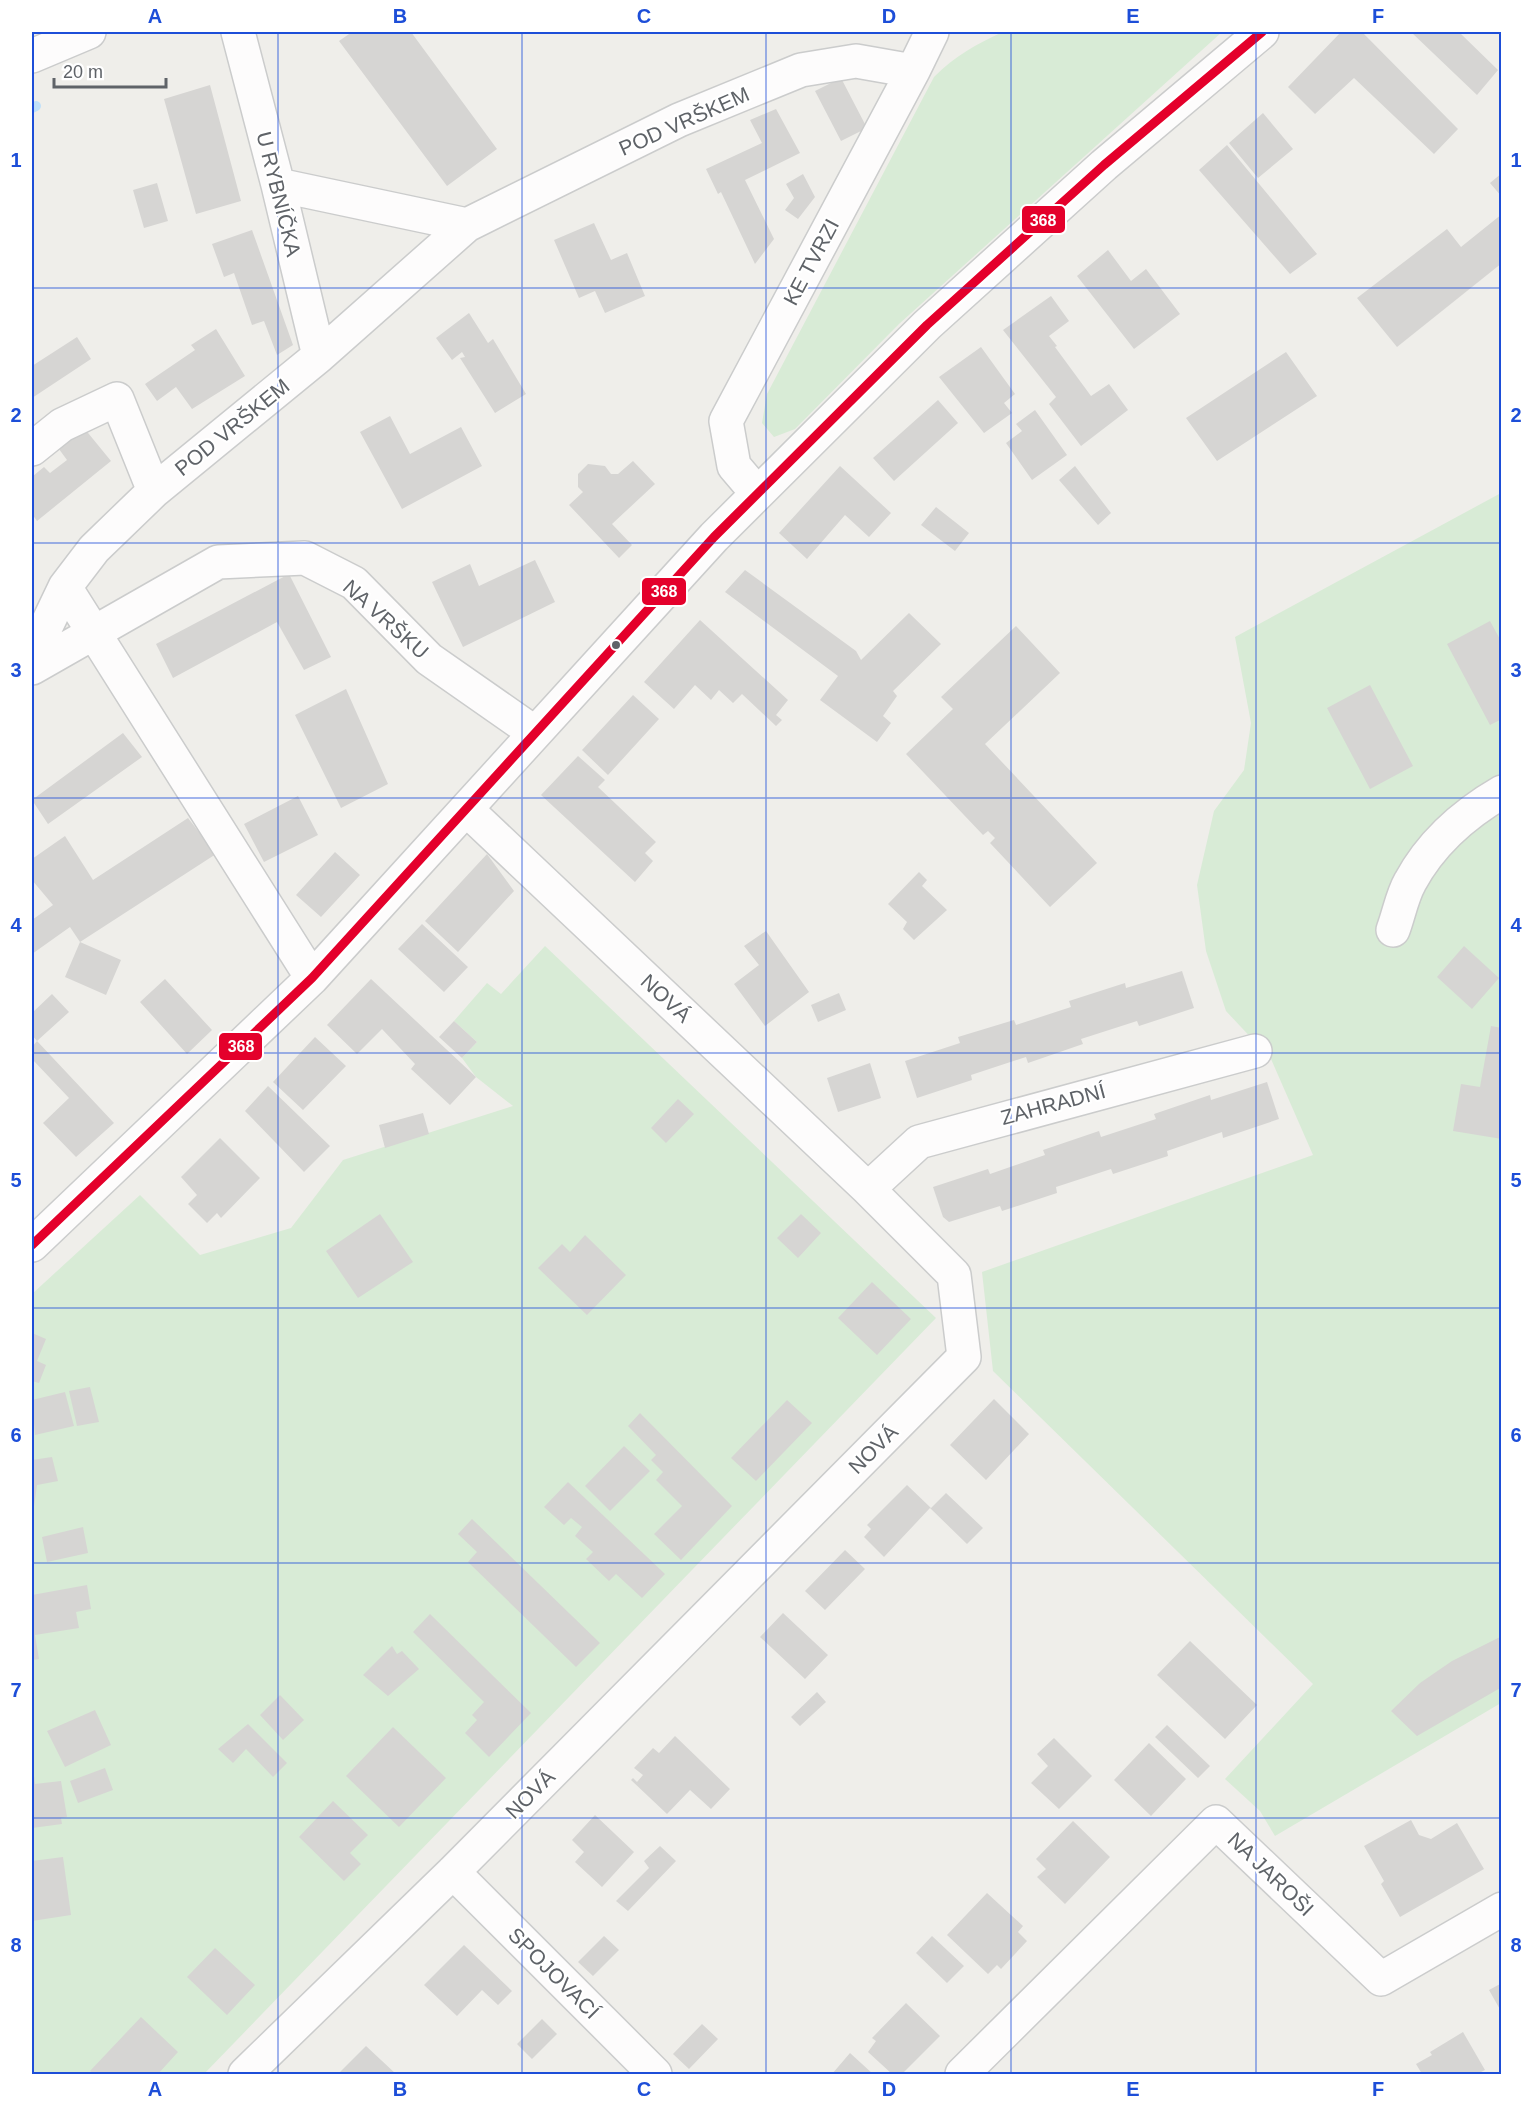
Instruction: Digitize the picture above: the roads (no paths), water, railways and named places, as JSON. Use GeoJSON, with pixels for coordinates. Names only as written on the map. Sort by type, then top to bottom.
{"type":"FeatureCollection","features":[{"type":"Feature","properties":{"kind":"street"},"geometry":{"type":"LineString","coordinates":[[32,56],[89,32]]}},
{"type":"Feature","properties":{"kind":"street","name":"U RYBNÍČKA"},"geometry":{"type":"LineString","coordinates":[[238,32],[278,185],[318,356]]}},
{"type":"Feature","properties":{"kind":"street","name":"KE TVRZI"},"geometry":{"type":"LineString","coordinates":[[757,493],[734,466],[726,421],[932,32]]}},
{"type":"Feature","properties":{"kind":"street"},"geometry":{"type":"LineString","coordinates":[[32,1245],[312,978],[467,810],[627,630],[757,493],[927,325],[1104,165],[1262,32]]}},
{"type":"Feature","properties":{"kind":"street","name":"POD VRŠKEM"},"geometry":{"type":"LineString","coordinates":[[32,656],[65,587],[94,549],[154,491],[318,356],[467,225],[679,120],[801,70],[856,61],[913,71]]}},
{"type":"Feature","properties":{"kind":"street"},"geometry":{"type":"LineString","coordinates":[[278,185],[467,225]]}},
{"type":"Feature","properties":{"kind":"street"},"geometry":{"type":"LineString","coordinates":[[32,449],[62,425],[117,399],[154,491]]}},
{"type":"Feature","properties":{"kind":"street","name":"NA VRŠKU"},"geometry":{"type":"LineString","coordinates":[[32,668],[218,562],[305,558],[354,583],[429,659],[535,733]]}},
{"type":"Feature","properties":{"kind":"street"},"geometry":{"type":"LineString","coordinates":[[65,587],[312,978]]}},
{"type":"Feature","properties":{"kind":"street"},"geometry":{"type":"LineString","coordinates":[[1393,930],[1409,883],[1433,845],[1479,805],[1502,792]]}},
{"type":"Feature","properties":{"kind":"street","name":"NOVÁ"},"geometry":{"type":"LineString","coordinates":[[245,2074],[453,1872],[964,1357],[954,1275],[868,1189],[467,810]]}},
{"type":"Feature","properties":{"kind":"street","name":"ZAHRADNÍ"},"geometry":{"type":"LineString","coordinates":[[868,1189],[919,1142],[1255,1051]]}},
{"type":"Feature","properties":{"kind":"street","name":"NA JAROŠI"},"geometry":{"type":"LineString","coordinates":[[962,2074],[1216,1822],[1382,1979],[1502,1909]]}},
{"type":"Feature","properties":{"kind":"street","name":"SPOJOVACÍ"},"geometry":{"type":"LineString","coordinates":[[453,1872],[656,2074]]}},
{"type":"Feature","properties":{"kind":"waterway"},"geometry":{"type":"LineString","coordinates":[[32,108],[36,106]]}}]}
